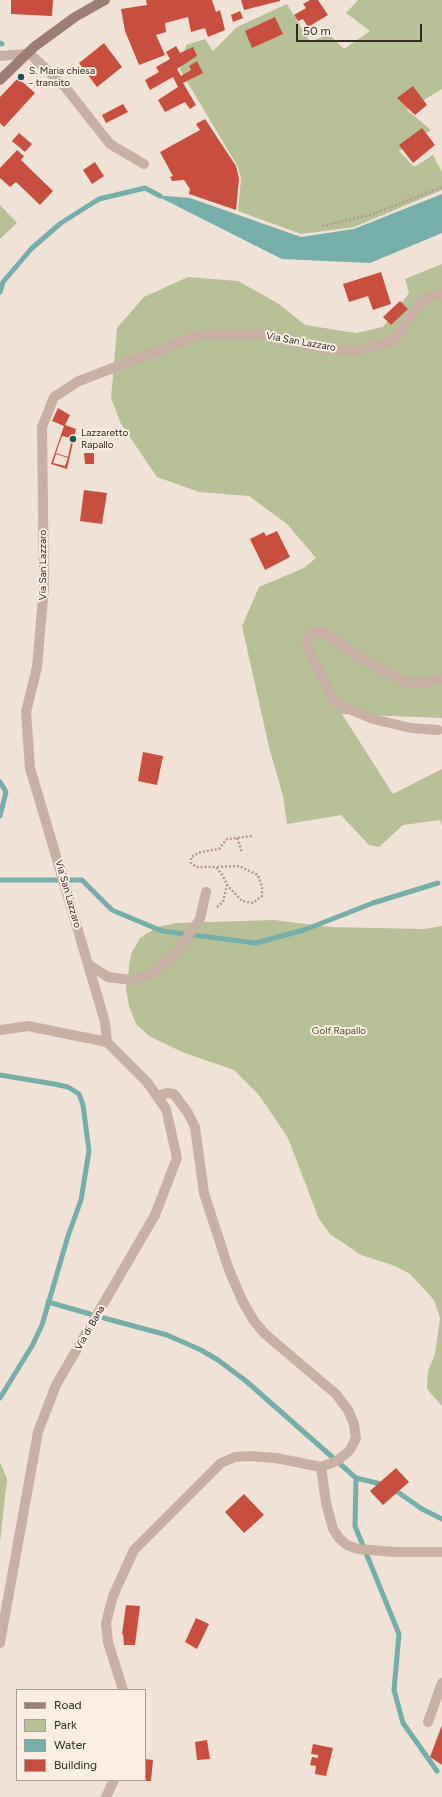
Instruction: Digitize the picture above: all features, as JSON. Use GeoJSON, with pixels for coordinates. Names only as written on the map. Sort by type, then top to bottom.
{"type":"FeatureCollection","features":[{"type":"Feature","properties":{"kind":"street"},"geometry":{"type":"LineString","coordinates":[[0,80],[28,53],[100,0]]}},
{"type":"Feature","properties":{"kind":"street"},"geometry":{"type":"LineString","coordinates":[[0,56],[28,53],[65,87],[110,144],[144,164]]}},
{"type":"Feature","properties":{"kind":"street","name":"Via San Lazzaro"},"geometry":{"type":"LineString","coordinates":[[107,1042],[105,1022],[30,768],[26,712],[37,666],[44,588],[42,427],[54,397],[79,381],[202,334],[267,335],[321,348],[357,351],[393,341],[422,301],[442,292]]}},
{"type":"Feature","properties":{"kind":"street"},"geometry":{"type":"LineString","coordinates":[[438,730],[411,728],[373,720],[342,706],[334,700],[310,654],[307,643],[308,637],[313,633],[325,633],[363,659],[406,682],[426,682],[442,679]]}},
{"type":"Feature","properties":{"kind":"street"},"geometry":{"type":"LineString","coordinates":[[89,966],[108,977],[132,980],[152,974],[177,952],[200,919],[206,892]]}},
{"type":"Feature","properties":{"kind":"street"},"geometry":{"type":"LineString","coordinates":[[0,1030],[28,1026],[107,1042]]}},
{"type":"Feature","properties":{"kind":"street","name":"Via di Bana"},"geometry":{"type":"LineString","coordinates":[[0,1643],[38,1432],[56,1385],[155,1215],[177,1158],[166,1109],[147,1082],[107,1042]]}},
{"type":"Feature","properties":{"kind":"street"},"geometry":{"type":"LineString","coordinates":[[123,1689],[108,1642],[106,1623],[113,1596],[134,1550],[221,1463],[235,1457],[250,1456],[276,1458],[321,1467],[337,1461],[350,1450],[356,1438],[354,1424],[348,1410],[336,1394],[265,1334],[254,1321],[243,1302],[229,1270],[204,1193],[194,1127],[188,1113],[174,1094],[167,1093],[157,1096]]}},
{"type":"Feature","properties":{"kind":"street"},"geometry":{"type":"LineString","coordinates":[[321,1467],[326,1503],[333,1529],[339,1538],[347,1545],[358,1550],[388,1552],[442,1552]]}},
{"type":"Feature","properties":{"kind":"street"},"geometry":{"type":"LineString","coordinates":[[428,1722],[442,1683]]}},
{"type":"Feature","properties":{"kind":"street"},"geometry":{"type":"LineString","coordinates":[[106,1797],[114,1781]]}},
{"type":"Feature","properties":{"kind":"path"},"geometry":{"type":"LineString","coordinates":[[322,226],[370,215],[442,187]]}},
{"type":"Feature","properties":{"kind":"path"},"geometry":{"type":"LineString","coordinates":[[216,867],[223,876],[227,885],[242,901],[253,903],[262,896],[262,888],[258,875],[238,866],[196,867],[191,863],[191,857],[201,852],[219,849],[227,838],[253,836]]}},
{"type":"Feature","properties":{"kind":"path"},"geometry":{"type":"LineString","coordinates":[[237,838],[242,852]]}},
{"type":"Feature","properties":{"kind":"path"},"geometry":{"type":"LineString","coordinates":[[200,919],[222,902],[227,885]]}},
{"type":"Feature","properties":{"kind":"green space"},"geometry":{"type":"Polygon","coordinates":[[[358,0],[442,0],[442,89],[407,110],[431,130],[399,151],[414,167],[433,155],[442,172],[442,190],[354,227],[301,234],[238,211],[241,179],[238,167],[180,70],[186,45],[205,39],[213,51],[237,27],[287,4],[310,42],[329,34],[344,49],[370,31],[346,13],[358,0]]]}},
{"type":"Feature","properties":{"kind":"green space"},"geometry":{"type":"Polygon","coordinates":[[[0,205],[17,223],[0,239],[0,205]]]}},
{"type":"Feature","properties":{"kind":"green space"},"geometry":{"type":"Polygon","coordinates":[[[442,264],[442,718],[342,714],[393,794],[442,769],[442,827],[440,820],[403,825],[379,847],[369,845],[341,815],[287,824],[283,796],[269,747],[242,626],[259,587],[304,568],[316,558],[287,524],[249,496],[199,492],[157,477],[121,424],[111,398],[117,328],[144,297],[188,277],[238,281],[279,304],[305,325],[356,333],[383,327],[409,293],[405,279],[442,264]]]}},
{"type":"Feature","properties":{"kind":"green space","name":"Golf Rapallo"},"geometry":{"type":"Polygon","coordinates":[[[274,920],[330,927],[424,929],[442,926],[442,1406],[427,1389],[428,1371],[435,1354],[440,1318],[434,1300],[410,1274],[395,1266],[361,1255],[330,1234],[319,1219],[288,1138],[259,1095],[234,1070],[182,1052],[149,1036],[136,1024],[129,1006],[126,989],[131,954],[140,938],[157,927],[176,923],[274,920]]]}},
{"type":"Feature","properties":{"kind":"green space"},"geometry":{"type":"Polygon","coordinates":[[[0,1462],[7,1479],[0,1542],[0,1462]]]}},
{"type":"Feature","properties":{"kind":"water"},"geometry":{"type":"Polygon","coordinates":[[[442,194],[442,233],[370,263],[282,259],[155,195],[190,198],[301,237],[354,229],[442,194]]]}},
{"type":"Feature","properties":{"kind":"building"},"geometry":{"type":"Polygon","coordinates":[[[11,0],[53,0],[52,16],[11,14],[11,0]]]}},
{"type":"Feature","properties":{"kind":"building"},"geometry":{"type":"Polygon","coordinates":[[[146,0],[212,0],[216,12],[220,10],[225,30],[208,37],[205,28],[191,32],[188,17],[165,23],[166,32],[156,35],[165,55],[139,65],[125,31],[121,9],[147,5],[146,0]]]}},
{"type":"Feature","properties":{"kind":"building"},"geometry":{"type":"Polygon","coordinates":[[[241,0],[280,0],[280,1],[244,10],[241,0]]]}},
{"type":"Feature","properties":{"kind":"building"},"geometry":{"type":"Polygon","coordinates":[[[310,0],[318,0],[328,15],[308,27],[303,19],[298,21],[294,15],[306,8],[303,4],[310,0]]]}},
{"type":"Feature","properties":{"kind":"building"},"geometry":{"type":"Polygon","coordinates":[[[240,11],[243,18],[233,22],[231,15],[240,11]]]}},
{"type":"Feature","properties":{"kind":"building"},"geometry":{"type":"Polygon","coordinates":[[[275,17],[283,34],[252,48],[245,31],[275,17]]]}},
{"type":"Feature","properties":{"kind":"building"},"geometry":{"type":"Polygon","coordinates":[[[104,43],[122,67],[97,87],[79,63],[104,43]]]}},
{"type":"Feature","properties":{"kind":"building"},"geometry":{"type":"Polygon","coordinates":[[[176,46],[180,53],[193,47],[197,56],[177,69],[181,76],[191,70],[189,66],[197,61],[203,73],[183,83],[196,105],[190,109],[185,102],[165,112],[158,100],[178,87],[173,77],[150,90],[145,80],[159,72],[156,67],[170,59],[166,52],[176,46]]]}},
{"type":"Feature","properties":{"kind":"building"},"geometry":{"type":"Polygon","coordinates":[[[18,78],[35,93],[4,127],[0,123],[0,97],[18,78]]]}},
{"type":"Feature","properties":{"kind":"building"},"geometry":{"type":"Polygon","coordinates":[[[413,86],[427,105],[415,115],[397,98],[413,86]]]}},
{"type":"Feature","properties":{"kind":"building"},"geometry":{"type":"Polygon","coordinates":[[[123,104],[128,112],[106,123],[102,115],[123,104]]]}},
{"type":"Feature","properties":{"kind":"building"},"geometry":{"type":"Polygon","coordinates":[[[205,119],[236,166],[239,179],[236,210],[189,194],[190,189],[184,180],[172,181],[170,177],[173,176],[160,152],[200,130],[196,124],[205,119]]]}},
{"type":"Feature","properties":{"kind":"building"},"geometry":{"type":"Polygon","coordinates":[[[422,128],[435,145],[413,163],[399,145],[422,128]]]}},
{"type":"Feature","properties":{"kind":"building"},"geometry":{"type":"Polygon","coordinates":[[[19,133],[32,144],[25,152],[12,141],[19,133]]]}},
{"type":"Feature","properties":{"kind":"building"},"geometry":{"type":"Polygon","coordinates":[[[17,150],[24,156],[21,160],[53,191],[40,205],[16,182],[10,187],[0,178],[0,168],[17,150]]]}},
{"type":"Feature","properties":{"kind":"building"},"geometry":{"type":"Polygon","coordinates":[[[95,162],[104,176],[92,184],[83,170],[95,162]]]}},
{"type":"Feature","properties":{"kind":"building"},"geometry":{"type":"Polygon","coordinates":[[[381,272],[391,304],[373,310],[368,296],[349,302],[343,284],[381,272]]]}},
{"type":"Feature","properties":{"kind":"building"},"geometry":{"type":"Polygon","coordinates":[[[400,301],[408,309],[391,325],[383,317],[400,301]]]}},
{"type":"Feature","properties":{"kind":"building","name":"Lazzaretto Rapallo"},"geometry":{"type":"Polygon","coordinates":[[[58,408],[70,415],[65,425],[76,429],[67,469],[51,464],[64,426],[52,421],[58,408]],[[62,436],[56,453],[68,457],[72,438],[62,436]],[[56,454],[53,463],[65,466],[68,458],[56,454]]]}},
{"type":"Feature","properties":{"kind":"building"},"geometry":{"type":"Polygon","coordinates":[[[84,453],[94,453],[94,464],[85,464],[84,453]]]}},
{"type":"Feature","properties":{"kind":"building"},"geometry":{"type":"Polygon","coordinates":[[[84,490],[107,493],[102,524],[80,521],[84,490]]]}},
{"type":"Feature","properties":{"kind":"building"},"geometry":{"type":"Polygon","coordinates":[[[277,531],[290,557],[265,570],[250,539],[264,532],[266,536],[277,531]]]}},
{"type":"Feature","properties":{"kind":"building"},"geometry":{"type":"Polygon","coordinates":[[[143,752],[163,756],[157,785],[138,781],[143,752]]]}},
{"type":"Feature","properties":{"kind":"building"},"geometry":{"type":"Polygon","coordinates":[[[396,1468],[409,1482],[383,1505],[370,1491],[396,1468]]]}},
{"type":"Feature","properties":{"kind":"building"},"geometry":{"type":"Polygon","coordinates":[[[244,1494],[264,1515],[244,1533],[225,1512],[244,1494]]]}},
{"type":"Feature","properties":{"kind":"building"},"geometry":{"type":"Polygon","coordinates":[[[126,1605],[140,1606],[135,1645],[124,1645],[122,1634],[126,1605]]]}},
{"type":"Feature","properties":{"kind":"building"},"geometry":{"type":"Polygon","coordinates":[[[196,1618],[209,1624],[197,1649],[185,1642],[196,1618]]]}},
{"type":"Feature","properties":{"kind":"building"},"geometry":{"type":"Polygon","coordinates":[[[442,1725],[442,1765],[430,1757],[442,1725]]]}},
{"type":"Feature","properties":{"kind":"building"},"geometry":{"type":"Polygon","coordinates":[[[207,1740],[210,1759],[197,1760],[195,1742],[207,1740]]]}},
{"type":"Feature","properties":{"kind":"building"},"geometry":{"type":"Polygon","coordinates":[[[313,1744],[333,1748],[326,1776],[315,1774],[316,1766],[310,1765],[312,1757],[318,1758],[318,1755],[311,1754],[313,1744]]]}},
{"type":"Feature","properties":{"kind":"building"},"geometry":{"type":"Polygon","coordinates":[[[146,1759],[153,1760],[151,1781],[146,1781],[146,1759]]]}},
{"type":"Feature","properties":{"kind":"waterway"},"geometry":{"type":"LineString","coordinates":[[0,292],[3,282],[32,248],[61,223],[99,199],[145,188],[160,196]]}},
{"type":"Feature","properties":{"kind":"waterway"},"geometry":{"type":"LineString","coordinates":[[0,782],[6,792],[0,816]]}},
{"type":"Feature","properties":{"kind":"waterway"},"geometry":{"type":"LineString","coordinates":[[0,880],[82,880],[112,910],[162,931],[256,943],[304,930],[373,903],[438,883]]}},
{"type":"Feature","properties":{"kind":"waterway"},"geometry":{"type":"LineString","coordinates":[[0,1075],[68,1087],[79,1094],[83,1105],[89,1151],[81,1200],[68,1236],[42,1325],[32,1346],[0,1398]]}},
{"type":"Feature","properties":{"kind":"waterway"},"geometry":{"type":"LineString","coordinates":[[48,1302],[90,1314]]}},
{"type":"Feature","properties":{"kind":"waterway"},"geometry":{"type":"LineString","coordinates":[[104,1318],[167,1335],[201,1350],[218,1360],[246,1381],[356,1478],[385,1485]]}},
{"type":"Feature","properties":{"kind":"waterway"},"geometry":{"type":"LineString","coordinates":[[356,1478],[355,1526],[399,1634],[394,1690],[403,1723],[437,1771]]}},
{"type":"Feature","properties":{"kind":"waterway"},"geometry":{"type":"LineString","coordinates":[[392,1488],[422,1509],[442,1519]]}},
{"type":"Feature","properties":{"kind":"place","name":"S. Maria chiesa - transito"},"geometry":{"type":"Point","coordinates":[21,77]}},
{"type":"Feature","properties":{"kind":"place","name":"Lazzaretto Rapallo"},"geometry":{"type":"Point","coordinates":[73,439]}}]}
